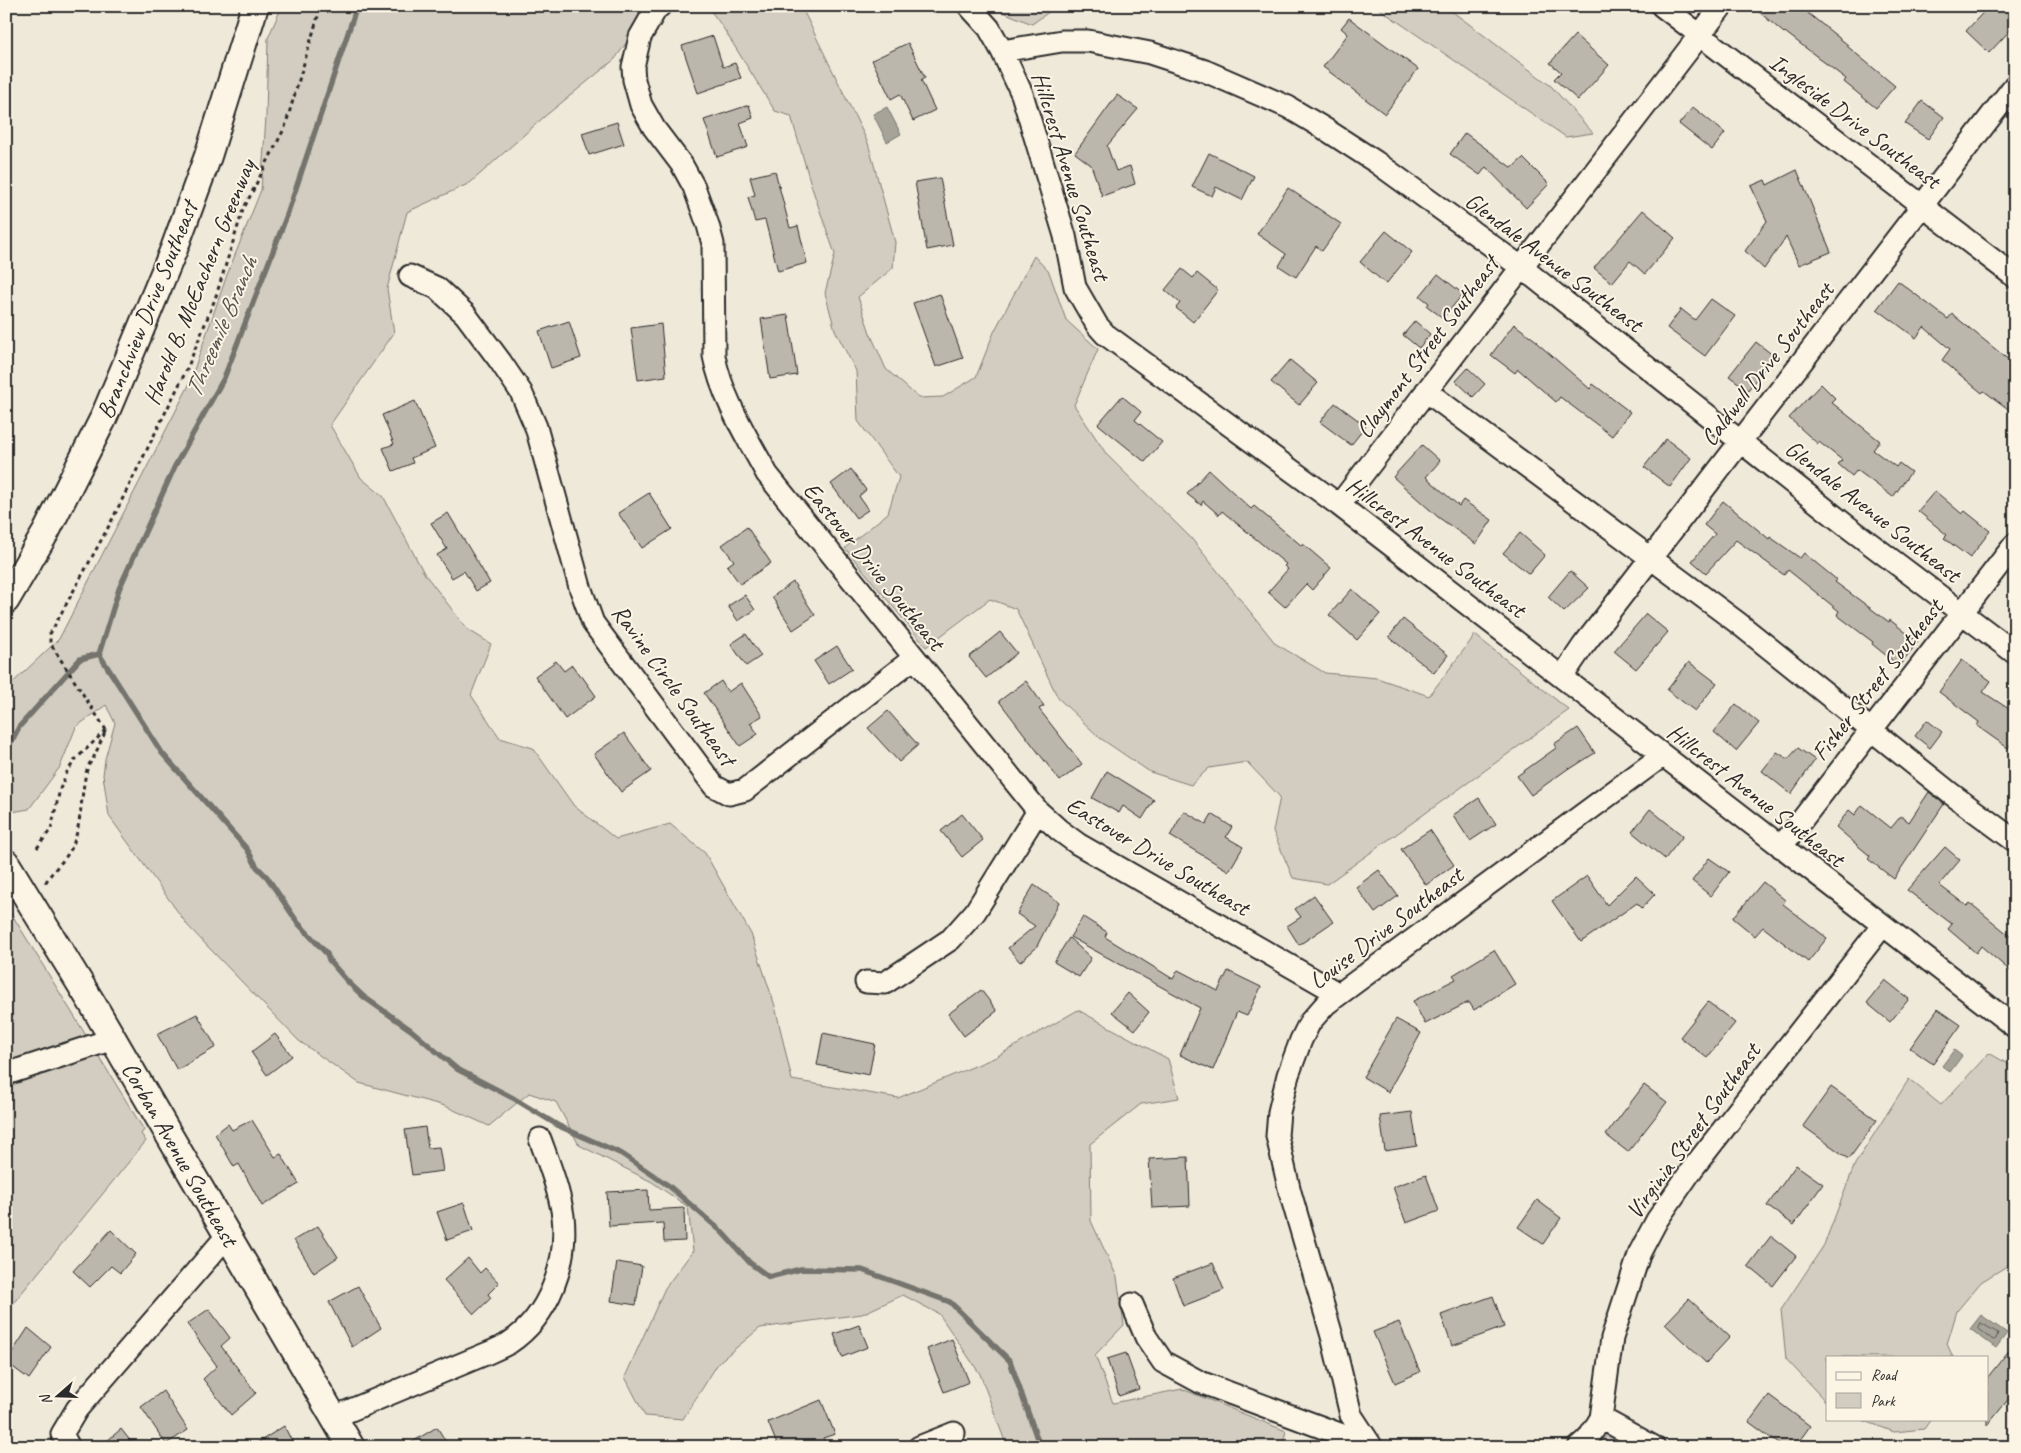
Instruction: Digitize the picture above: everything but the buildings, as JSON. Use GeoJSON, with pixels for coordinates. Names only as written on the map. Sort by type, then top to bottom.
{"type":"FeatureCollection","features":[{"type":"Feature","properties":{"kind":"main road","name":"Branchview Drive Southeast"},"geometry":{"type":"LineString","coordinates":[[6,600],[46,532],[99,428],[128,360],[174,249],[208,156],[255,6]]}},
{"type":"Feature","properties":{"kind":"main road","name":"Corban Avenue Southeast"},"geometry":{"type":"LineString","coordinates":[[6,863],[113,1040],[351,1447]]}},
{"type":"Feature","properties":{"kind":"street","name":"Eastover Drive Southeast"},"geometry":{"type":"LineString","coordinates":[[660,6],[656,9],[640,37],[633,67],[634,80],[641,105],[654,128],[682,165],[694,187],[708,225],[713,244],[714,356],[717,374],[742,428],[767,474],[1038,811],[1078,844],[1339,994]]}},
{"type":"Feature","properties":{"kind":"street","name":"Hillcrest Avenue Southeast"},"geometry":{"type":"LineString","coordinates":[[969,6],[989,28],[1022,94],[1064,236],[1075,287],[1097,325],[1105,334],[1339,505],[1662,756],[1883,925],[2013,1021]]}},
{"type":"Feature","properties":{"kind":"street","name":"Ingleside Drive Southeast"},"geometry":{"type":"LineString","coordinates":[[1662,6],[2015,277]]}},
{"type":"Feature","properties":{"kind":"street","name":"Claymont Street Southeast"},"geometry":{"type":"LineString","coordinates":[[1339,505],[1722,6]]}},
{"type":"Feature","properties":{"kind":"street","name":"Glendale Avenue Southeast"},"geometry":{"type":"LineString","coordinates":[[1002,51],[1062,41],[1088,40],[1150,53],[1205,71],[1288,108],[1325,129],[1376,162],[1521,267],[1848,527],[2015,653]]}},
{"type":"Feature","properties":{"kind":"street","name":"Caldwell Drive Southeast"},"geometry":{"type":"LineString","coordinates":[[1562,677],[1583,646],[1650,558],[2015,85]]}},
{"type":"Feature","properties":{"kind":"street","name":"Ravine Circle Southeast"},"geometry":{"type":"LineString","coordinates":[[410,276],[437,288],[465,314],[521,392],[536,428],[580,587],[593,623],[714,786],[729,794],[745,790],[914,658]]}},
{"type":"Feature","properties":{"kind":"street"},"geometry":{"type":"LineString","coordinates":[[1426,391],[1738,623],[1950,792],[2015,841]]}},
{"type":"Feature","properties":{"kind":"street","name":"Fisher Street Southeast"},"geometry":{"type":"LineString","coordinates":[[1781,847],[2015,544]]}},
{"type":"Feature","properties":{"kind":"street","name":"Louise Drive Southeast"},"geometry":{"type":"LineString","coordinates":[[1369,1442],[1351,1415],[1332,1336],[1290,1192],[1277,1136],[1279,1112],[1288,1075],[1301,1040],[1310,1022],[1326,1004],[1662,756]]}},
{"type":"Feature","properties":{"kind":"street"},"geometry":{"type":"LineString","coordinates":[[866,982],[885,983],[951,939],[976,912],[1038,811]]}},
{"type":"Feature","properties":{"kind":"street","name":"Virginia Street Southeast"},"geometry":{"type":"LineString","coordinates":[[1578,1447],[1588,1439],[1601,1418],[1612,1338],[1640,1252],[1657,1220],[1692,1168],[1883,925]]}},
{"type":"Feature","properties":{"kind":"street"},"geometry":{"type":"LineString","coordinates":[[6,1074],[113,1040]]}},
{"type":"Feature","properties":{"kind":"street"},"geometry":{"type":"LineString","coordinates":[[334,1417],[509,1343],[526,1329],[541,1311],[562,1262],[564,1235],[557,1187],[540,1139]]}},
{"type":"Feature","properties":{"kind":"street"},"geometry":{"type":"LineString","coordinates":[[65,1440],[77,1409],[227,1236]]}},
{"type":"Feature","properties":{"kind":"street"},"geometry":{"type":"LineString","coordinates":[[1132,1304],[1146,1337],[1163,1362],[1200,1382],[1346,1436],[1369,1442]]}},
{"type":"Feature","properties":{"kind":"street"},"geometry":{"type":"LineString","coordinates":[[1601,1418],[1654,1447]]}},
{"type":"Feature","properties":{"kind":"street"},"geometry":{"type":"LineString","coordinates":[[919,1447],[954,1433]]}},
{"type":"Feature","properties":{"kind":"path","name":"Harold B. McEachern Greenway"},"geometry":{"type":"LineString","coordinates":[[106,730],[50,643],[50,634],[110,524],[187,369],[215,299],[243,210],[285,127],[320,6]]}},
{"type":"Feature","properties":{"kind":"path"},"geometry":{"type":"LineString","coordinates":[[37,848],[51,830],[60,789],[67,772],[75,760],[106,730]]}},
{"type":"Feature","properties":{"kind":"path"},"geometry":{"type":"LineString","coordinates":[[49,890],[46,882],[72,847],[79,822],[86,771],[106,730]]}},
{"type":"Feature","properties":{"kind":"green space"},"geometry":{"type":"Polygon","coordinates":[[[282,6],[652,6],[615,59],[544,117],[470,183],[407,212],[387,289],[394,333],[330,425],[361,478],[383,496],[424,573],[467,629],[491,644],[471,695],[500,738],[533,748],[574,806],[616,839],[670,824],[705,853],[751,934],[775,1006],[792,1080],[898,1098],[994,1058],[1078,1010],[1168,1059],[1179,1098],[1141,1104],[1090,1144],[1091,1221],[1117,1277],[1124,1325],[1095,1355],[1113,1403],[1182,1389],[1286,1431],[1282,1447],[1007,1447],[980,1374],[939,1314],[903,1295],[862,1314],[760,1328],[719,1362],[683,1419],[645,1416],[625,1377],[665,1288],[693,1251],[688,1207],[652,1182],[579,1145],[556,1102],[529,1093],[489,1126],[445,1106],[359,1083],[299,1041],[188,926],[109,816],[103,775],[105,759],[115,723],[106,705],[76,727],[60,767],[29,809],[6,813],[6,689],[59,639],[188,387],[227,275],[261,190],[266,117],[268,38],[282,6]]]}},
{"type":"Feature","properties":{"kind":"green space"},"geometry":{"type":"Polygon","coordinates":[[[707,6],[801,6],[868,143],[895,242],[893,268],[858,297],[870,333],[886,369],[919,398],[943,397],[976,377],[994,332],[1034,256],[1049,272],[1066,320],[1098,349],[1074,405],[1107,455],[1191,538],[1276,644],[1325,673],[1377,678],[1429,696],[1475,635],[1569,710],[1327,884],[1293,878],[1273,831],[1280,797],[1247,762],[1209,768],[1191,785],[1150,772],[1100,738],[1058,698],[1016,609],[990,599],[926,647],[845,548],[888,513],[899,477],[858,421],[856,371],[835,330],[825,293],[835,254],[812,188],[791,116],[775,111],[722,26],[707,6]]]}},
{"type":"Feature","properties":{"kind":"green space"},"geometry":{"type":"Polygon","coordinates":[[[989,6],[1057,6],[1032,24],[989,6]]]}},
{"type":"Feature","properties":{"kind":"green space"},"geometry":{"type":"Polygon","coordinates":[[[1375,6],[1445,6],[1551,86],[1593,133],[1566,137],[1375,6]]]}},
{"type":"Feature","properties":{"kind":"green space"},"geometry":{"type":"Polygon","coordinates":[[[6,905],[144,1130],[141,1134],[146,1141],[6,1312],[6,905]]]}},
{"type":"Feature","properties":{"kind":"green space"},"geometry":{"type":"Polygon","coordinates":[[[1989,1053],[2015,1068],[2015,1129],[2011,1138],[2015,1143],[2015,1261],[1981,1282],[1957,1311],[1947,1344],[1953,1356],[1826,1356],[1826,1402],[1786,1359],[1781,1310],[1824,1245],[1855,1164],[1909,1079],[1941,1105],[1989,1053]]]}},
{"type":"Feature","properties":{"kind":"green space"},"geometry":{"type":"Polygon","coordinates":[[[1863,1420],[1930,1420],[1924,1429],[1894,1432],[1863,1420]]]}},
{"type":"Feature","properties":{"kind":"green space"},"geometry":{"type":"Polygon","coordinates":[[[1611,1430],[1641,1447],[1597,1447],[1611,1430]]]}},
{"type":"Feature","properties":{"kind":"water"},"geometry":{"type":"Polygon","coordinates":[[[887,107],[901,134],[887,142],[873,114],[887,107]]]}},
{"type":"Feature","properties":{"kind":"water"},"geometry":{"type":"Polygon","coordinates":[[[1954,1050],[1962,1056],[1950,1072],[1942,1066],[1954,1050]]]}},
{"type":"Feature","properties":{"kind":"water"},"geometry":{"type":"Polygon","coordinates":[[[1981,1315],[2007,1333],[1996,1348],[1970,1329],[1981,1315]]]}},
{"type":"Feature","properties":{"kind":"waterway","name":"Threemile Branch"},"geometry":{"type":"LineString","coordinates":[[99,654],[119,589],[175,466],[224,378],[287,215],[357,6]]}},
{"type":"Feature","properties":{"kind":"waterway"},"geometry":{"type":"LineString","coordinates":[[99,654],[162,753],[247,849],[257,867],[267,877],[298,923],[327,954],[329,960],[348,982],[364,997],[411,1030],[457,1069],[513,1098],[559,1126],[622,1154],[669,1186],[721,1231],[750,1263],[769,1277],[801,1269],[862,1270],[950,1302],[1010,1361],[1040,1447]]}},
{"type":"Feature","properties":{"kind":"waterway"},"geometry":{"type":"LineString","coordinates":[[6,752],[19,727],[80,659],[99,654]]}}]}
